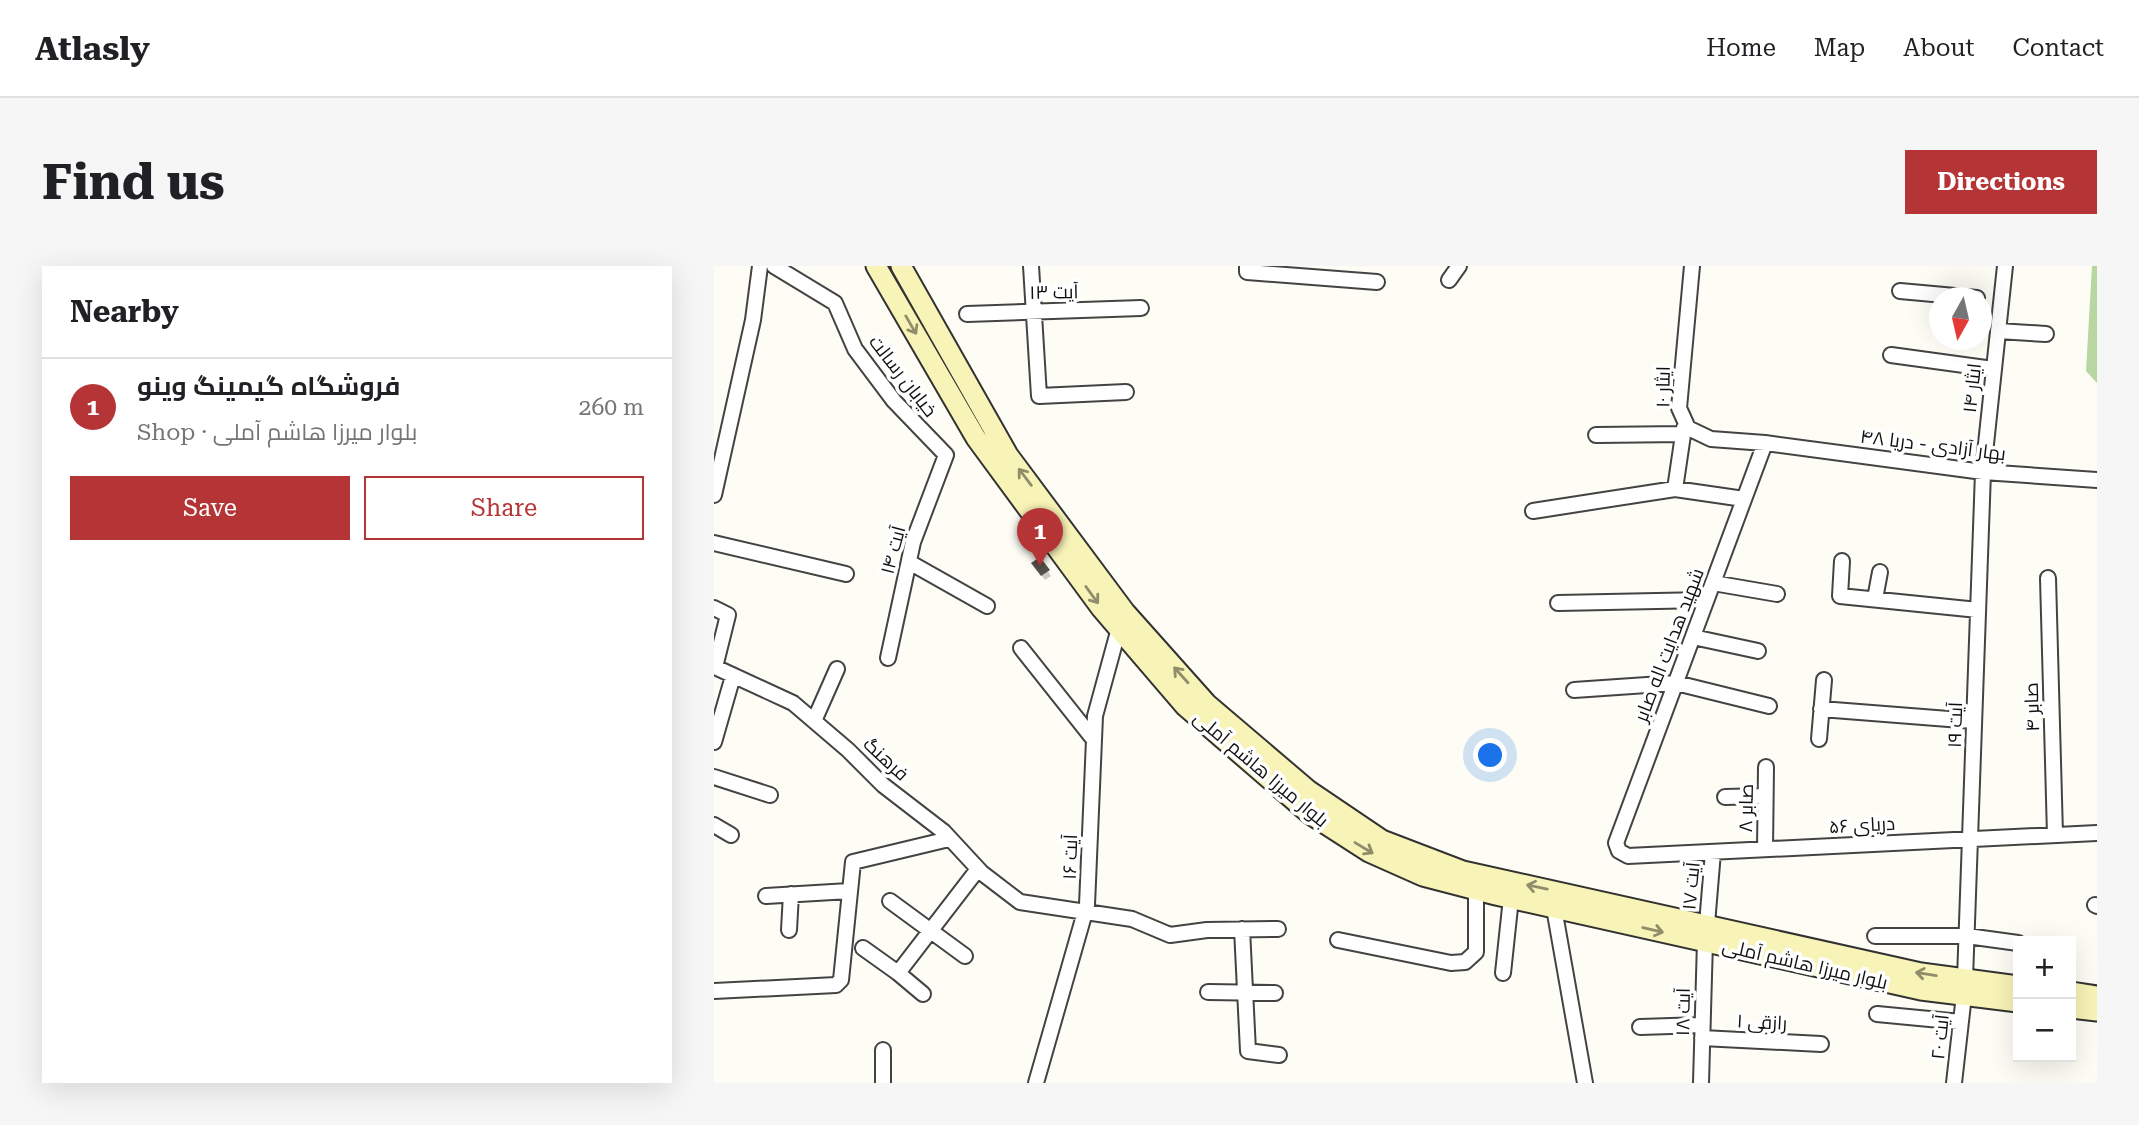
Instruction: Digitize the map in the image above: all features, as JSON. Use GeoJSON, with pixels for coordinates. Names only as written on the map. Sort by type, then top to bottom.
{"type":"FeatureCollection","features":[{"type":"Feature","properties":{"kind":"main road","name":"بلوار میرزا هاشم آملی"},"geometry":{"type":"LineString","coordinates":[[876,266],[976,438],[1125,612],[1207,704],[1308,790],[1382,839],[1451,867],[1579,905],[1706,933],[1921,990],[2013,986]]}},
{"type":"Feature","properties":{"kind":"main road","name":"بلوار میرزا هاشم آملی"},"geometry":{"type":"LineString","coordinates":[[901,266],[1008,455],[1061,539],[1119,628],[1185,706],[1310,814],[1369,852],[1423,876],[1476,890],[1554,908],[1579,905]]}},
{"type":"Feature","properties":{"kind":"main road","name":"بلوار میرزا هاشم آملی"},"geometry":{"type":"LineString","coordinates":[[1964,987],[2013,1001]]}},
{"type":"Feature","properties":{"kind":"main road"},"geometry":{"type":"LineString","coordinates":[[2076,1000],[2097,996]]}},
{"type":"Feature","properties":{"kind":"main road"},"geometry":{"type":"LineString","coordinates":[[2076,1001],[2097,1011]]}},
{"type":"Feature","properties":{"kind":"street"},"geometry":{"type":"LineString","coordinates":[[714,495],[717,468],[753,320],[760,266]]}},
{"type":"Feature","properties":{"kind":"street","name":"خیابان رسالت"},"geometry":{"type":"LineString","coordinates":[[774,266],[835,303],[855,349],[894,401],[946,455]]}},
{"type":"Feature","properties":{"kind":"street"},"geometry":{"type":"LineString","coordinates":[[1031,266],[1039,396],[1126,392]]}},
{"type":"Feature","properties":{"kind":"street"},"geometry":{"type":"LineString","coordinates":[[1247,266],[1247,272],[1377,282]]}},
{"type":"Feature","properties":{"kind":"street"},"geometry":{"type":"LineString","coordinates":[[1449,280],[1459,266]]}},
{"type":"Feature","properties":{"kind":"street","name":"ایثار ۱۰"},"geometry":{"type":"LineString","coordinates":[[1692,266],[1678,398],[1684,429],[1711,439],[1765,443]]}},
{"type":"Feature","properties":{"kind":"street","name":"ایثار ۱۴"},"geometry":{"type":"LineString","coordinates":[[1983,471],[2005,266]]}},
{"type":"Feature","properties":{"kind":"street"},"geometry":{"type":"LineString","coordinates":[[1900,291],[1929,294]]}},
{"type":"Feature","properties":{"kind":"street"},"geometry":{"type":"LineString","coordinates":[[1992,299],[2001,300]]}},
{"type":"Feature","properties":{"kind":"street","name":"آیت ۱۳"},"geometry":{"type":"LineString","coordinates":[[967,314],[1141,308]]}},
{"type":"Feature","properties":{"kind":"street"},"geometry":{"type":"LineString","coordinates":[[1998,331],[2046,334]]}},
{"type":"Feature","properties":{"kind":"street"},"geometry":{"type":"LineString","coordinates":[[1891,355],[1993,369]]}},
{"type":"Feature","properties":{"kind":"street"},"geometry":{"type":"LineString","coordinates":[[1596,435],[1684,429],[1675,489]]}},
{"type":"Feature","properties":{"kind":"street","name":"بهار آزادی - دریا ۴۸"},"geometry":{"type":"LineString","coordinates":[[1765,443],[1983,471],[2097,480]]}},
{"type":"Feature","properties":{"kind":"street","name":"شهید هدایت اله صابر"},"geometry":{"type":"LineString","coordinates":[[1628,856],[1619,851],[1616,843],[1765,443]]}},
{"type":"Feature","properties":{"kind":"street","name":"آيت ۱۴"},"geometry":{"type":"LineString","coordinates":[[888,658],[913,542],[946,455]]}},
{"type":"Feature","properties":{"kind":"street","name":"آیت ۱۹"},"geometry":{"type":"LineString","coordinates":[[1964,987],[1983,471]]}},
{"type":"Feature","properties":{"kind":"street"},"geometry":{"type":"LineString","coordinates":[[1534,511],[1675,489],[1744,499]]}},
{"type":"Feature","properties":{"kind":"street"},"geometry":{"type":"LineString","coordinates":[[714,543],[846,574]]}},
{"type":"Feature","properties":{"kind":"street"},"geometry":{"type":"LineString","coordinates":[[1842,561],[1840,596],[1978,610]]}},
{"type":"Feature","properties":{"kind":"street"},"geometry":{"type":"LineString","coordinates":[[909,562],[987,607]]}},
{"type":"Feature","properties":{"kind":"street"},"geometry":{"type":"LineString","coordinates":[[1875,599],[1880,572]]}},
{"type":"Feature","properties":{"kind":"street","name":"صابر ۴"},"geometry":{"type":"LineString","coordinates":[[2048,578],[2055,835]]}},
{"type":"Feature","properties":{"kind":"street"},"geometry":{"type":"LineString","coordinates":[[1713,583],[1777,594]]}},
{"type":"Feature","properties":{"kind":"street"},"geometry":{"type":"LineString","coordinates":[[1558,603],[1706,600]]}},
{"type":"Feature","properties":{"kind":"street"},"geometry":{"type":"LineString","coordinates":[[714,608],[728,615],[715,667],[733,676],[714,742]]}},
{"type":"Feature","properties":{"kind":"street","name":"آیت ۱۶"},"geometry":{"type":"LineString","coordinates":[[1036,1083],[1085,912],[1095,716],[1119,628]]}},
{"type":"Feature","properties":{"kind":"street"},"geometry":{"type":"LineString","coordinates":[[1693,637],[1758,651]]}},
{"type":"Feature","properties":{"kind":"street"},"geometry":{"type":"LineString","coordinates":[[1021,648],[1094,740]]}},
{"type":"Feature","properties":{"kind":"street"},"geometry":{"type":"LineString","coordinates":[[814,721],[837,669]]}},
{"type":"Feature","properties":{"kind":"street","name":"فرهنگ"},"geometry":{"type":"LineString","coordinates":[[733,676],[793,703],[848,750],[883,786],[949,839],[978,869],[1020,902],[1132,919],[1170,935],[1207,930],[1278,929]]}},
{"type":"Feature","properties":{"kind":"street"},"geometry":{"type":"LineString","coordinates":[[1819,739],[1824,680]]}},
{"type":"Feature","properties":{"kind":"street"},"geometry":{"type":"LineString","coordinates":[[1574,690],[1676,683],[1769,706]]}},
{"type":"Feature","properties":{"kind":"street"},"geometry":{"type":"LineString","coordinates":[[1821,709],[1974,721]]}},
{"type":"Feature","properties":{"kind":"street","name":"صابر ۸"},"geometry":{"type":"LineString","coordinates":[[1765,849],[1766,767]]}},
{"type":"Feature","properties":{"kind":"street"},"geometry":{"type":"LineString","coordinates":[[714,777],[770,796]]}},
{"type":"Feature","properties":{"kind":"street"},"geometry":{"type":"LineString","coordinates":[[1725,797],[1765,796]]}},
{"type":"Feature","properties":{"kind":"street"},"geometry":{"type":"LineString","coordinates":[[714,825],[731,835]]}},
{"type":"Feature","properties":{"kind":"street","name":"دریای ۵۶"},"geometry":{"type":"LineString","coordinates":[[1628,856],[2097,833]]}},
{"type":"Feature","properties":{"kind":"street"},"geometry":{"type":"LineString","coordinates":[[714,991],[836,985],[841,980],[853,862],[949,839]]}},
{"type":"Feature","properties":{"kind":"street","name":"آیت ۱۷"},"geometry":{"type":"LineString","coordinates":[[1706,933],[1713,852]]}},
{"type":"Feature","properties":{"kind":"street"},"geometry":{"type":"LineString","coordinates":[[898,973],[978,869]]}},
{"type":"Feature","properties":{"kind":"street"},"geometry":{"type":"LineString","coordinates":[[1338,940],[1451,963],[1465,962],[1476,953],[1476,890]]}},
{"type":"Feature","properties":{"kind":"street"},"geometry":{"type":"LineString","coordinates":[[766,896],[849,891]]}},
{"type":"Feature","properties":{"kind":"street"},"geometry":{"type":"LineString","coordinates":[[789,930],[791,894]]}},
{"type":"Feature","properties":{"kind":"street"},"geometry":{"type":"LineString","coordinates":[[1503,973],[1511,898]]}},
{"type":"Feature","properties":{"kind":"street"},"geometry":{"type":"LineString","coordinates":[[890,901],[965,956]]}},
{"type":"Feature","properties":{"kind":"street"},"geometry":{"type":"LineString","coordinates":[[1554,908],[1585,1083]]}},
{"type":"Feature","properties":{"kind":"street"},"geometry":{"type":"LineString","coordinates":[[1242,929],[1248,1051],[1279,1055]]}},
{"type":"Feature","properties":{"kind":"street","name":"آیت ۱۸"},"geometry":{"type":"LineString","coordinates":[[1701,1083],[1706,933]]}},
{"type":"Feature","properties":{"kind":"street"},"geometry":{"type":"LineString","coordinates":[[1875,936],[1967,936],[2013,942]]}},
{"type":"Feature","properties":{"kind":"street"},"geometry":{"type":"LineString","coordinates":[[863,947],[923,994]]}},
{"type":"Feature","properties":{"kind":"street","name":"آیت ۲۰"},"geometry":{"type":"LineString","coordinates":[[1954,1083],[1964,987]]}},
{"type":"Feature","properties":{"kind":"street"},"geometry":{"type":"LineString","coordinates":[[1208,992],[1275,993]]}},
{"type":"Feature","properties":{"kind":"street"},"geometry":{"type":"LineString","coordinates":[[1877,1014],[1961,1022]]}},
{"type":"Feature","properties":{"kind":"street","name":"رازقی ۱"},"geometry":{"type":"LineString","coordinates":[[1640,1027],[1821,1044]]}},
{"type":"Feature","properties":{"kind":"street"},"geometry":{"type":"LineString","coordinates":[[883,1050],[883,1083]]}},
{"type":"Feature","properties":{"kind":"green space"},"geometry":{"type":"Polygon","coordinates":[[[2092,266],[2097,266],[2097,383],[2086,371],[2092,266]]]}},
{"type":"Feature","properties":{"kind":"building"},"geometry":{"type":"Polygon","coordinates":[[[1040,557],[1050,570],[1041,576],[1031,563],[1040,557]]]}},
{"type":"Feature","properties":{"kind":"place","name":"فروشگاه گیمینگ وینو"},"geometry":{"type":"Point","coordinates":[1040,566]}}]}
